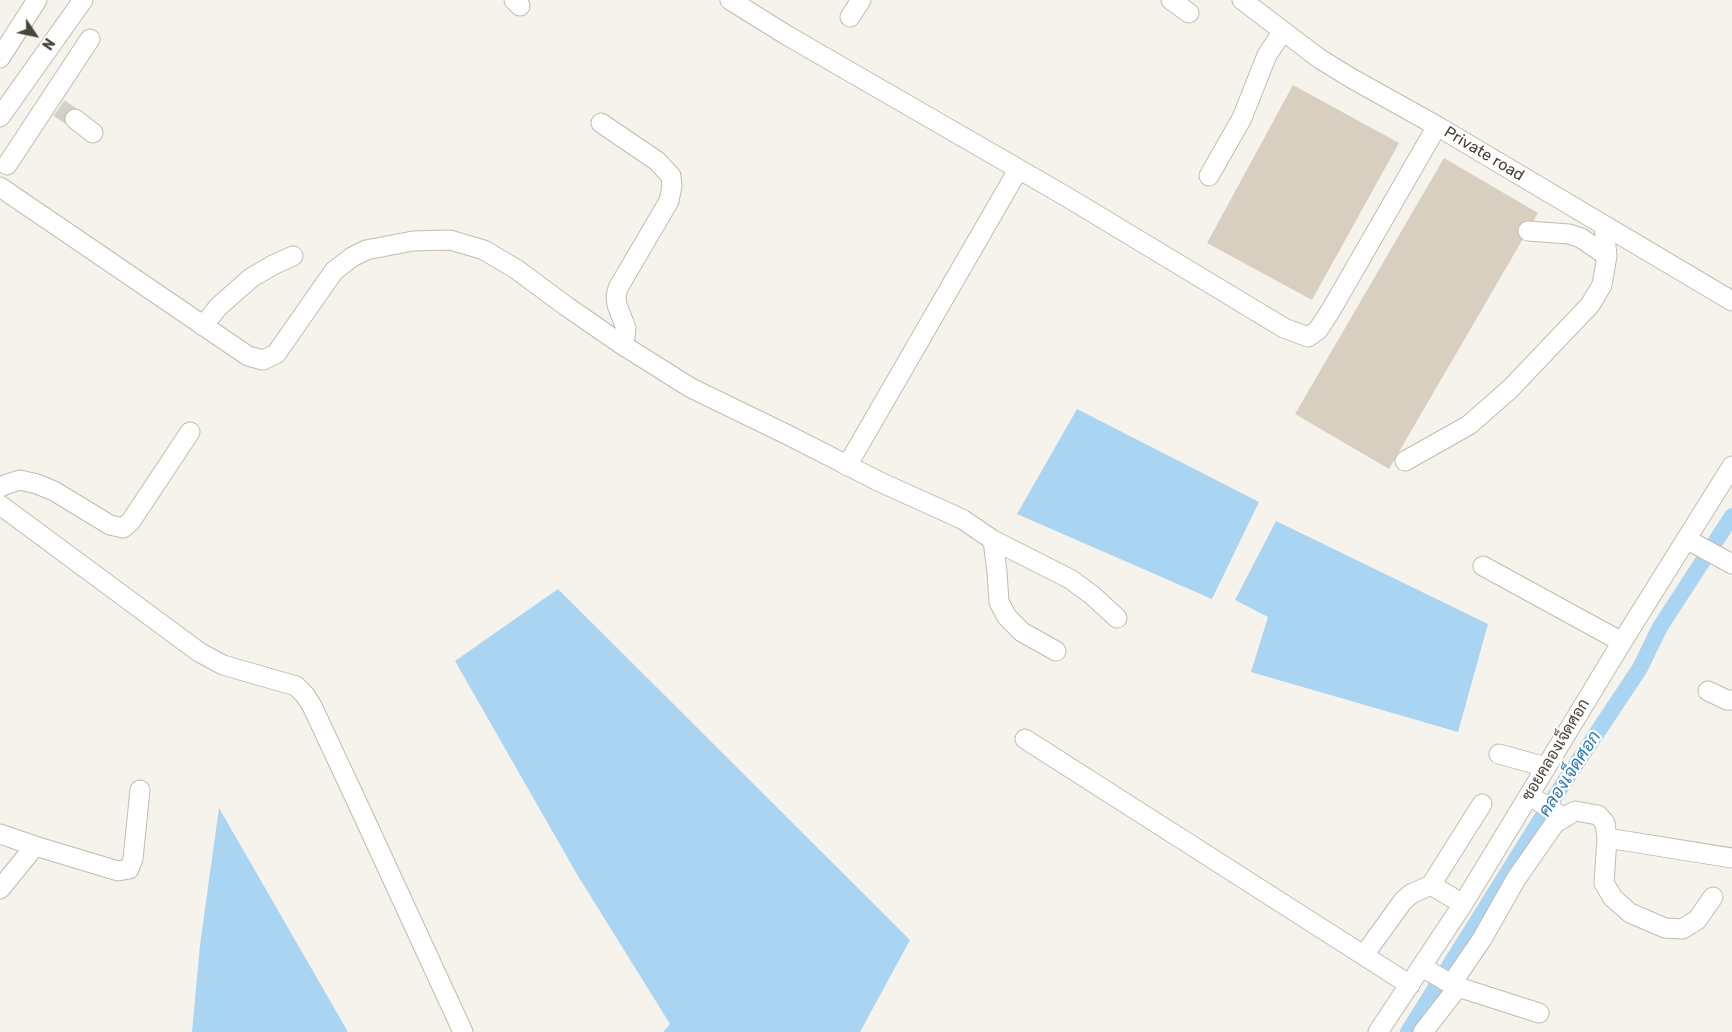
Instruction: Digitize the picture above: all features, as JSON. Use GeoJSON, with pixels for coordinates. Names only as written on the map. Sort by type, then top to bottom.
{"type":"FeatureCollection","features":[{"type":"Feature","properties":{"kind":"street"},"geometry":{"type":"LineString","coordinates":[[0,58],[37,0]]}},
{"type":"Feature","properties":{"kind":"street"},"geometry":{"type":"LineString","coordinates":[[3,106],[24,83],[83,0]]}},
{"type":"Feature","properties":{"kind":"street"},"geometry":{"type":"LineString","coordinates":[[730,0],[788,36],[1075,202],[1284,328],[1308,337],[1318,330],[1331,310],[1438,126]]}},
{"type":"Feature","properties":{"kind":"street"},"geometry":{"type":"LineString","coordinates":[[850,17],[860,0]]}},
{"type":"Feature","properties":{"kind":"street"},"geometry":{"type":"LineString","coordinates":[[1171,0],[1189,13]]}},
{"type":"Feature","properties":{"kind":"street","name":"Private road"},"geometry":{"type":"LineString","coordinates":[[1242,0],[1320,59],[1438,126],[1732,301]]}},
{"type":"Feature","properties":{"kind":"street"},"geometry":{"type":"LineString","coordinates":[[1209,176],[1242,118],[1267,55],[1284,31]]}},
{"type":"Feature","properties":{"kind":"street"},"geometry":{"type":"LineString","coordinates":[[7,165],[54,104],[90,39]]}},
{"type":"Feature","properties":{"kind":"street"},"geometry":{"type":"LineString","coordinates":[[24,83],[54,104]]}},
{"type":"Feature","properties":{"kind":"street"},"geometry":{"type":"LineString","coordinates":[[75,119],[93,133]]}},
{"type":"Feature","properties":{"kind":"street"},"geometry":{"type":"LineString","coordinates":[[601,123],[657,161],[671,176],[672,186],[669,201],[618,288],[616,296],[617,305],[626,328],[625,337],[621,344]]}},
{"type":"Feature","properties":{"kind":"street"},"geometry":{"type":"LineString","coordinates":[[847,466],[1018,170]]}},
{"type":"Feature","properties":{"kind":"street"},"geometry":{"type":"LineString","coordinates":[[0,187],[248,356],[263,360],[276,354],[334,272],[352,257],[366,250],[404,243],[450,240],[484,250],[516,269],[621,344],[691,388],[847,466],[962,519],[993,540],[1070,579],[1117,618]]}},
{"type":"Feature","properties":{"kind":"street"},"geometry":{"type":"LineString","coordinates":[[1405,461],[1469,425],[1510,389],[1590,305],[1602,285],[1607,256],[1604,226]]}},
{"type":"Feature","properties":{"kind":"street"},"geometry":{"type":"LineString","coordinates":[[1528,232],[1569,234],[1581,238],[1607,256]]}},
{"type":"Feature","properties":{"kind":"street"},"geometry":{"type":"LineString","coordinates":[[203,326],[218,307],[252,278],[273,265],[293,256]]}},
{"type":"Feature","properties":{"kind":"street"},"geometry":{"type":"LineString","coordinates":[[0,488],[20,480],[37,484],[54,491],[110,525],[123,528],[131,521],[190,432]]}},
{"type":"Feature","properties":{"kind":"street","name":"ซอยคลองเจ็ดศอก"},"geometry":{"type":"LineString","coordinates":[[1378,1032],[1410,985],[1443,978],[1463,904],[1622,642],[1732,466]]}},
{"type":"Feature","properties":{"kind":"street"},"geometry":{"type":"LineString","coordinates":[[0,505],[199,652],[222,665],[296,686],[304,694],[312,706],[463,1032]]}},
{"type":"Feature","properties":{"kind":"street"},"geometry":{"type":"LineString","coordinates":[[993,540],[1000,602],[1007,618],[1022,632],[1056,651]]}},
{"type":"Feature","properties":{"kind":"street"},"geometry":{"type":"LineString","coordinates":[[1686,540],[1717,557]]}},
{"type":"Feature","properties":{"kind":"street"},"geometry":{"type":"LineString","coordinates":[[1483,566],[1622,642]]}},
{"type":"Feature","properties":{"kind":"street"},"geometry":{"type":"LineString","coordinates":[[1708,691],[1726,700],[1732,700]]}},
{"type":"Feature","properties":{"kind":"street"},"geometry":{"type":"LineString","coordinates":[[1025,739],[1410,985]]}},
{"type":"Feature","properties":{"kind":"street"},"geometry":{"type":"LineString","coordinates":[[1499,754],[1546,767]]}},
{"type":"Feature","properties":{"kind":"street"},"geometry":{"type":"LineString","coordinates":[[0,834],[118,871],[129,869],[133,859],[140,790]]}},
{"type":"Feature","properties":{"kind":"street"},"geometry":{"type":"LineString","coordinates":[[1530,796],[1559,814],[1576,811],[1598,815],[1605,822],[1607,838],[1604,883],[1613,898],[1630,913],[1665,928],[1682,929],[1696,920],[1712,898]]}},
{"type":"Feature","properties":{"kind":"street"},"geometry":{"type":"LineString","coordinates":[[1364,955],[1403,901],[1411,894],[1431,885],[1482,804]]}},
{"type":"Feature","properties":{"kind":"street"},"geometry":{"type":"LineString","coordinates":[[1423,1032],[1443,978],[1482,939],[1516,879],[1555,823],[1559,814]]}},
{"type":"Feature","properties":{"kind":"street"},"geometry":{"type":"LineString","coordinates":[[1607,838],[1732,858]]}},
{"type":"Feature","properties":{"kind":"street"},"geometry":{"type":"LineString","coordinates":[[0,889],[35,846]]}},
{"type":"Feature","properties":{"kind":"street"},"geometry":{"type":"LineString","coordinates":[[1431,885],[1463,904]]}},
{"type":"Feature","properties":{"kind":"street"},"geometry":{"type":"LineString","coordinates":[[1443,978],[1539,1013]]}},
{"type":"Feature","properties":{"kind":"water"},"geometry":{"type":"Polygon","coordinates":[[[1077,409],[1259,502],[1212,599],[1017,514],[1077,409]]]}},
{"type":"Feature","properties":{"kind":"water"},"geometry":{"type":"Polygon","coordinates":[[[1276,521],[1488,624],[1458,732],[1251,672],[1268,617],[1235,600],[1276,521]]]}},
{"type":"Feature","properties":{"kind":"water"},"geometry":{"type":"Polygon","coordinates":[[[558,589],[910,940],[860,1032],[663,1032],[670,1024],[578,876],[455,661],[558,589]]]}},
{"type":"Feature","properties":{"kind":"water"},"geometry":{"type":"Polygon","coordinates":[[[219,808],[348,1032],[192,1032],[200,945],[219,808]]]}},
{"type":"Feature","properties":{"kind":"building"},"geometry":{"type":"Polygon","coordinates":[[[1293,85],[1399,143],[1312,300],[1207,243],[1293,85]]]}},
{"type":"Feature","properties":{"kind":"building"},"geometry":{"type":"Polygon","coordinates":[[[1444,158],[1538,213],[1389,469],[1295,414],[1444,158]]]}},
{"type":"Feature","properties":{"kind":"waterway","name":"คลองเจ็ดศอก"},"geometry":{"type":"LineString","coordinates":[[1408,1032],[1561,787],[1640,668],[1660,627],[1732,516]]}},
{"type":"Feature","properties":{"kind":"tunnel"},"geometry":{"type":"LineString","coordinates":[[59,108],[75,119]]}}]}
